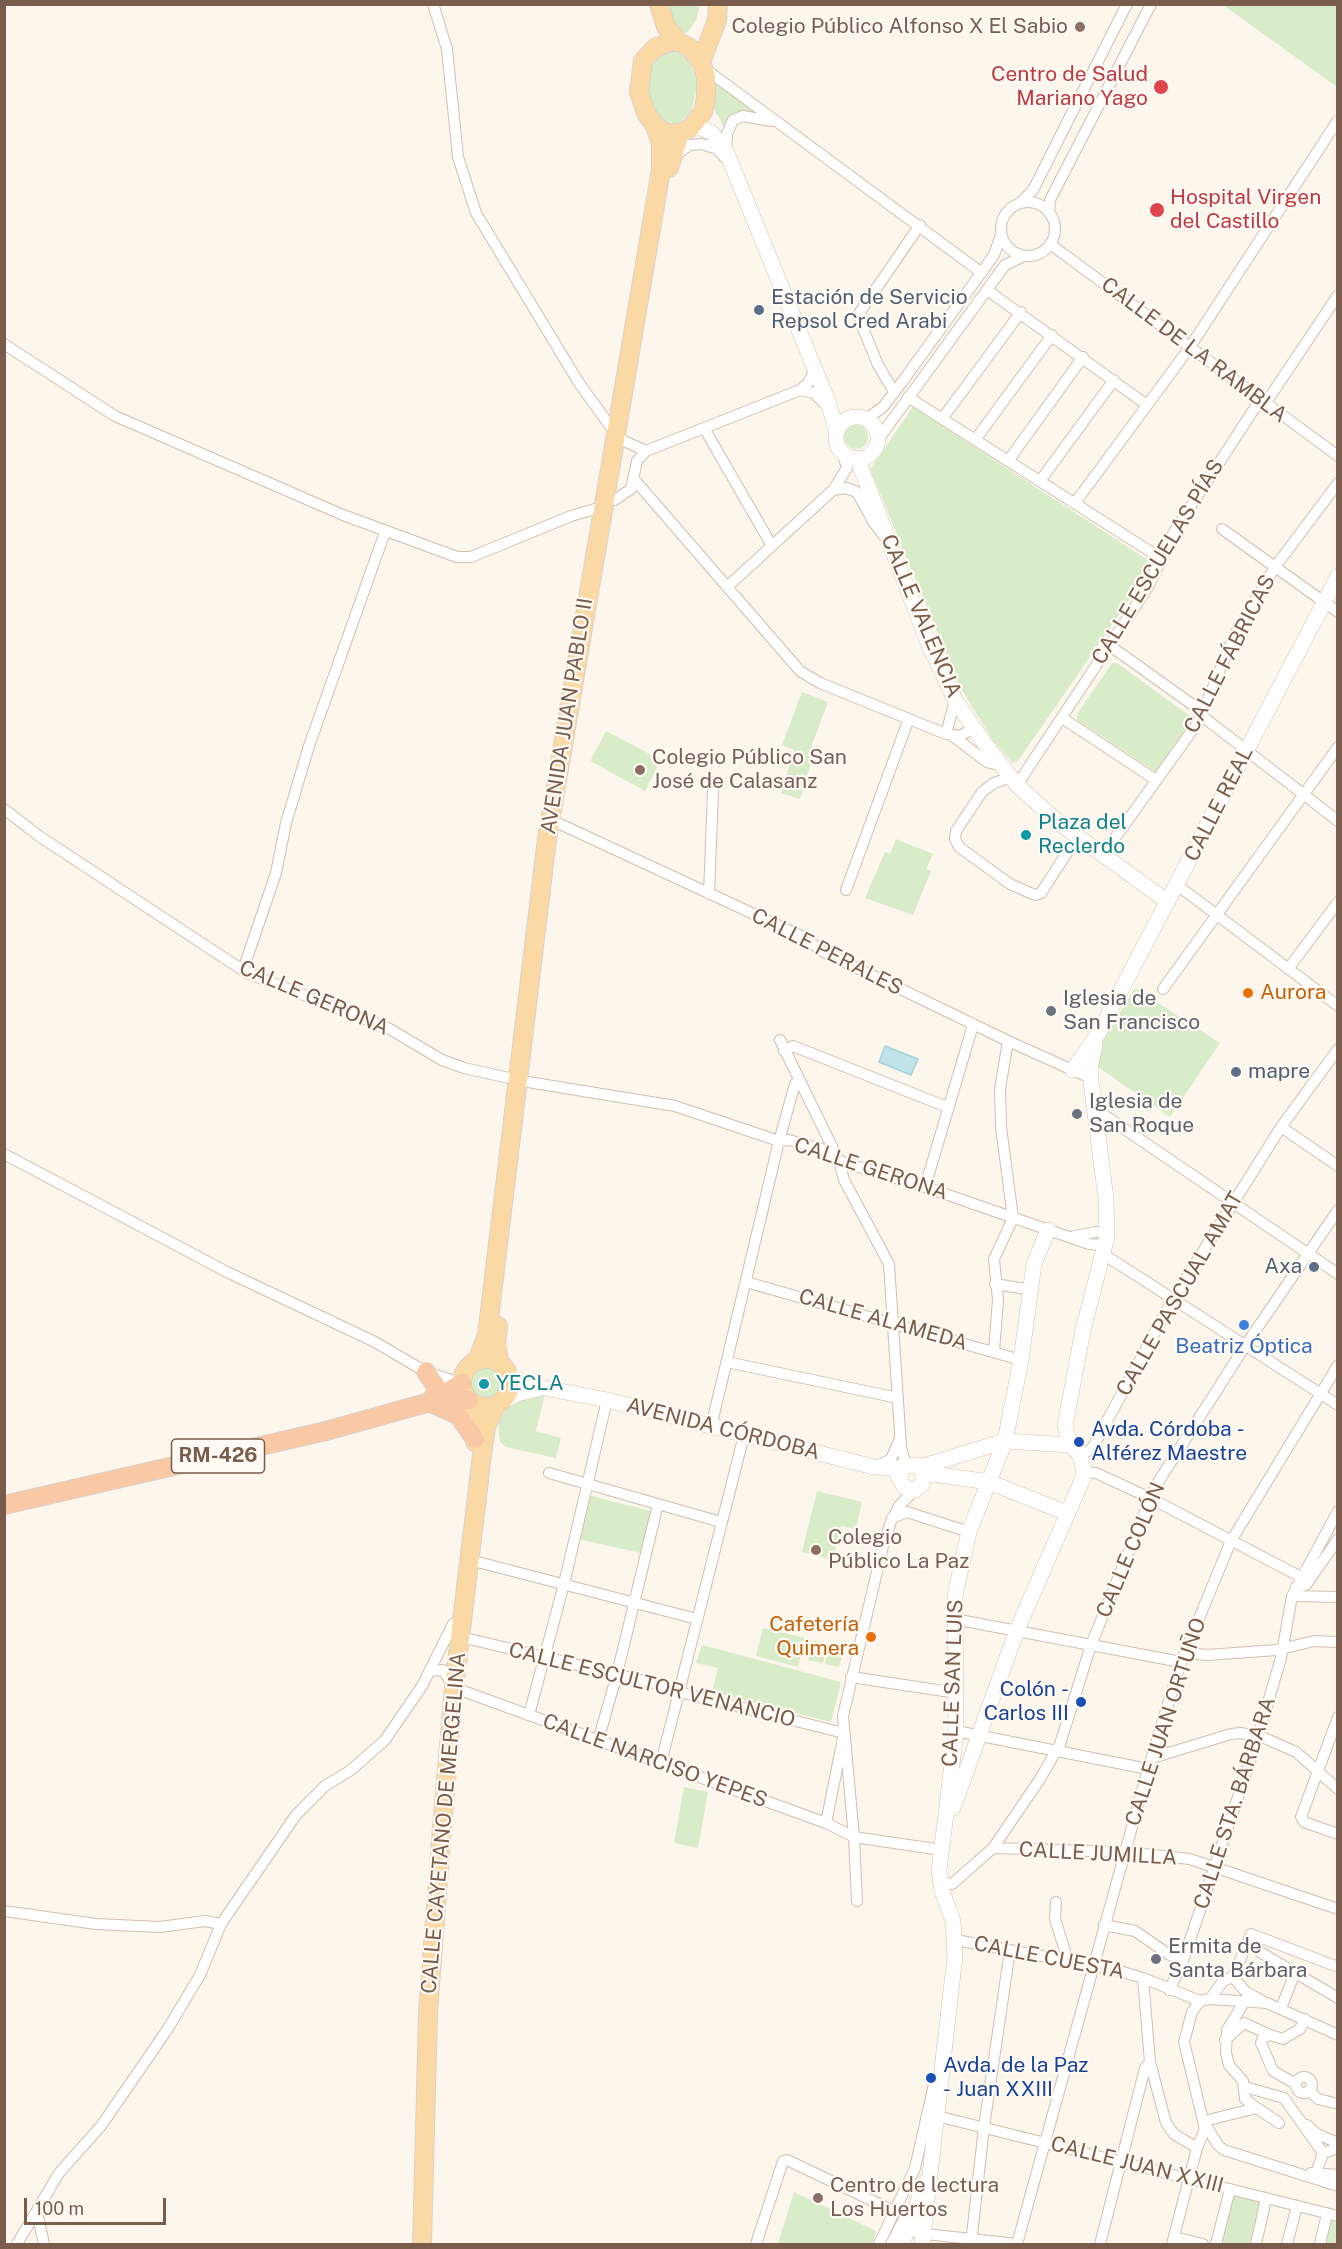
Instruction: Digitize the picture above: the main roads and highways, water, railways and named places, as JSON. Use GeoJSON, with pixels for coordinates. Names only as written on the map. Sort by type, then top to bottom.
{"type":"FeatureCollection","features":[{"type":"Feature","properties":{"kind":"highway"},"geometry":{"type":"LineString","coordinates":[[435,1374],[435,1395],[430,1402],[458,1415],[475,1439]]}},
{"type":"Feature","properties":{"kind":"highway","name":"RM-426"},"geometry":{"type":"LineString","coordinates":[[4,1505],[326,1431],[430,1402],[468,1384]]}},
{"type":"Feature","properties":{"kind":"main road"},"geometry":{"type":"LineString","coordinates":[[707,4],[701,28],[682,43],[670,42],[655,48],[643,62],[639,82],[641,103],[655,126],[667,133],[701,128],[712,133],[726,151]]}},
{"type":"Feature","properties":{"kind":"main road"},"geometry":{"type":"LineString","coordinates":[[702,65],[717,20],[718,4]]}},
{"type":"Feature","properties":{"kind":"main road"},"geometry":{"type":"LineString","coordinates":[[660,9],[670,34],[682,43],[702,65],[707,88],[705,106],[685,131]]}},
{"type":"Feature","properties":{"kind":"main road"},"geometry":{"type":"LineString","coordinates":[[655,48],[660,9]]}},
{"type":"Feature","properties":{"kind":"main road"},"geometry":{"type":"LineString","coordinates":[[705,106],[718,130],[827,399],[835,425],[837,444],[850,456],[871,453],[877,441],[876,431],[859,418],[838,410],[827,399]]}},
{"type":"Feature","properties":{"kind":"main road","name":"AVENIDA JUAN PABLO II"},"geometry":{"type":"LineString","coordinates":[[620,437],[661,170],[662,143],[655,126]]}},
{"type":"Feature","properties":{"kind":"main road","name":"AVENIDA JUAN PABLO II"},"geometry":{"type":"LineString","coordinates":[[523,1081],[547,839],[671,159],[685,131]]}},
{"type":"Feature","properties":{"kind":"main road"},"geometry":{"type":"LineString","coordinates":[[835,425],[859,418]]}},
{"type":"Feature","properties":{"kind":"main road","name":"CALLE VALENCIA"},"geometry":{"type":"LineString","coordinates":[[850,456],[889,541],[929,645],[956,700],[974,728],[1010,776],[1077,837],[1168,902]]}},
{"type":"Feature","properties":{"kind":"main road","name":"AVENIDA JUAN PABLO II"},"geometry":{"type":"LineString","coordinates":[[494,1311],[523,1081],[608,504]]}},
{"type":"Feature","properties":{"kind":"main road","name":"CALLE REAL"},"geometry":{"type":"LineString","coordinates":[[1099,1032],[1338,576]]}},
{"type":"Feature","properties":{"kind":"main road"},"geometry":{"type":"LineString","coordinates":[[1073,1070],[1099,1032]]}},
{"type":"Feature","properties":{"kind":"main road"},"geometry":{"type":"LineString","coordinates":[[923,2239],[956,1940],[940,1882],[944,1834],[1017,1630],[1069,1510],[1090,1472],[1073,1448],[1065,1426],[1085,1321],[1105,1244],[1107,1209],[1091,1082],[1091,1064],[1099,1032]]}},
{"type":"Feature","properties":{"kind":"main road","name":"CALLE SAN LUIS"},"geometry":{"type":"LineString","coordinates":[[944,1834],[956,1731],[954,1618],[957,1581],[969,1532],[1005,1441],[1021,1360],[1036,1258],[1048,1230]]}},
{"type":"Feature","properties":{"kind":"main road"},"geometry":{"type":"LineString","coordinates":[[494,1311],[496,1345],[510,1388],[498,1404]]}},
{"type":"Feature","properties":{"kind":"main road"},"geometry":{"type":"LineString","coordinates":[[468,1384],[484,1347],[494,1311]]}},
{"type":"Feature","properties":{"kind":"main road"},"geometry":{"type":"LineString","coordinates":[[468,1384],[489,1359],[504,1369]]}},
{"type":"Feature","properties":{"kind":"main road","name":"AVENIDA CÓRDOBA"},"geometry":{"type":"LineString","coordinates":[[504,1369],[521,1382],[544,1388],[607,1400],[877,1468],[910,1479],[930,1473],[989,1482],[1062,1511],[1069,1510]]}},
{"type":"Feature","properties":{"kind":"main road"},"geometry":{"type":"LineString","coordinates":[[468,1384],[488,1407],[517,1394],[544,1388]]}},
{"type":"Feature","properties":{"kind":"main road","name":"CALLE CAYETANO DE MERGELINA"},"geometry":{"type":"LineString","coordinates":[[457,1631],[475,1439],[468,1384]]}},
{"type":"Feature","properties":{"kind":"main road","name":"CALLE CAYETANO DE MERGELINA"},"geometry":{"type":"LineString","coordinates":[[414,2244],[419,2013],[444,1678],[457,1631],[470,1560],[486,1427],[498,1404]]}},
{"type":"Feature","properties":{"kind":"main road"},"geometry":{"type":"LineString","coordinates":[[910,1479],[1005,1441],[1073,1448]]}},
{"type":"Feature","properties":{"kind":"main road","name":"CALLE CAYETANO DE MERGELINA"},"geometry":{"type":"LineString","coordinates":[[422,2244],[428,2012],[444,1678]]}},
{"type":"Feature","properties":{"kind":"main road"},"geometry":{"type":"LineString","coordinates":[[902,2244],[920,2193],[932,2172]]}},
{"type":"Feature","properties":{"kind":"water"},"geometry":{"type":"Polygon","coordinates":[[[885,1046],[918,1059],[911,1075],[879,1062],[885,1046]]]}},
{"type":"Feature","properties":{"kind":"place","name":"Colegio Público Alfonso X El Sabio"},"geometry":{"type":"Point","coordinates":[1080,27]}},
{"type":"Feature","properties":{"kind":"place","name":"Centro de Salud Mariano Yago"},"geometry":{"type":"Point","coordinates":[1161,87]}},
{"type":"Feature","properties":{"kind":"place","name":"Hospital Virgen del Castillo"},"geometry":{"type":"Point","coordinates":[1157,210]}},
{"type":"Feature","properties":{"kind":"place","name":"Estación de Servicio Repsol Cred Arabi"},"geometry":{"type":"Point","coordinates":[759,310]}},
{"type":"Feature","properties":{"kind":"place","name":"Colegio Público San José de Calasanz"},"geometry":{"type":"Point","coordinates":[640,770]}},
{"type":"Feature","properties":{"kind":"place","name":"Plaza del Reclerdo"},"geometry":{"type":"Point","coordinates":[1026,835]}},
{"type":"Feature","properties":{"kind":"place","name":"Aurora"},"geometry":{"type":"Point","coordinates":[1248,993]}},
{"type":"Feature","properties":{"kind":"place","name":"Iglesia de San Francisco"},"geometry":{"type":"Point","coordinates":[1051,1011]}},
{"type":"Feature","properties":{"kind":"place","name":"mapre"},"geometry":{"type":"Point","coordinates":[1236,1072]}},
{"type":"Feature","properties":{"kind":"place","name":"Iglesia de San Roque"},"geometry":{"type":"Point","coordinates":[1077,1114]}},
{"type":"Feature","properties":{"kind":"place","name":"Axa"},"geometry":{"type":"Point","coordinates":[1314,1267]}},
{"type":"Feature","properties":{"kind":"place","name":"Beatriz Óptica"},"geometry":{"type":"Point","coordinates":[1244,1325]}},
{"type":"Feature","properties":{"kind":"place","name":"YECLA"},"geometry":{"type":"Point","coordinates":[484,1384]}},
{"type":"Feature","properties":{"kind":"place","name":"Avda. Córdoba - Alférez Maestre"},"geometry":{"type":"Point","coordinates":[1079,1442]}},
{"type":"Feature","properties":{"kind":"place","name":"Colegio Público La Paz"},"geometry":{"type":"Point","coordinates":[816,1550]}},
{"type":"Feature","properties":{"kind":"place","name":"Cafetería Quimera"},"geometry":{"type":"Point","coordinates":[871,1637]}},
{"type":"Feature","properties":{"kind":"place","name":"Colón - Carlos III"},"geometry":{"type":"Point","coordinates":[1081,1702]}},
{"type":"Feature","properties":{"kind":"place","name":"Ermita de Santa Bárbara"},"geometry":{"type":"Point","coordinates":[1156,1959]}},
{"type":"Feature","properties":{"kind":"place","name":"Avda. de la Paz - Juan XXIII"},"geometry":{"type":"Point","coordinates":[931,2078]}},
{"type":"Feature","properties":{"kind":"place","name":"Centro de lectura Los Huertos"},"geometry":{"type":"Point","coordinates":[818,2198]}}]}
